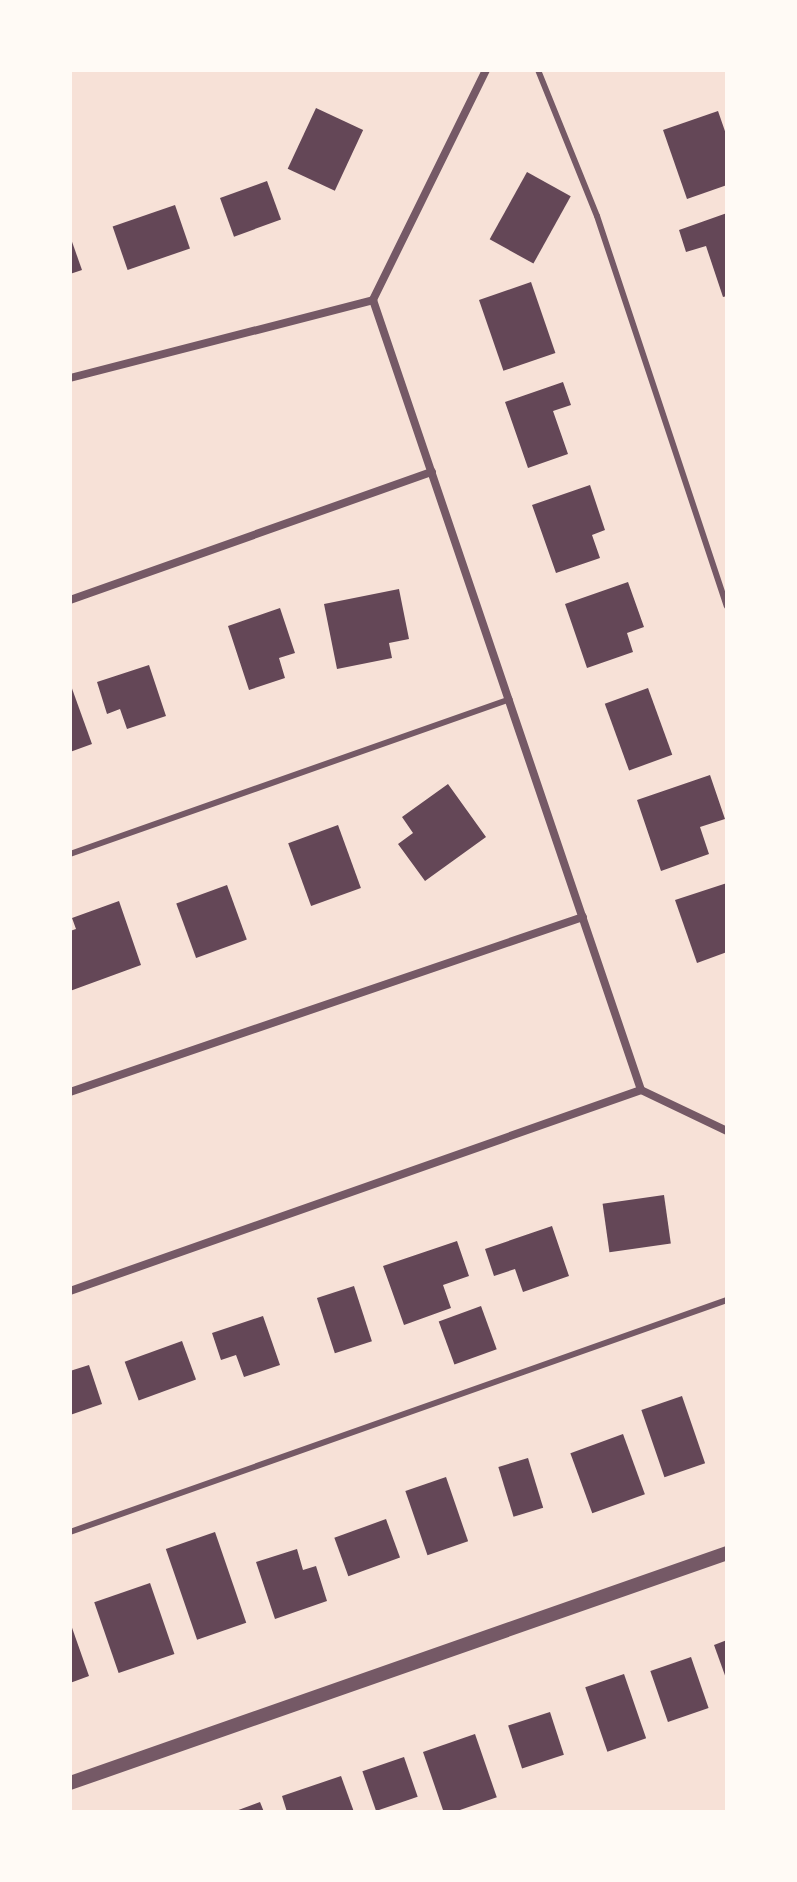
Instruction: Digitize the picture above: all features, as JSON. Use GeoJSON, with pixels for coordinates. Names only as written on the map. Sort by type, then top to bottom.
{"type":"FeatureCollection","features":[{"type":"Feature","properties":{"kind":"street"},"geometry":{"type":"LineString","coordinates":[[486,70],[373,300],[641,1090]]}},
{"type":"Feature","properties":{"kind":"street"},"geometry":{"type":"LineString","coordinates":[[70,378],[373,300]]}},
{"type":"Feature","properties":{"kind":"street"},"geometry":{"type":"LineString","coordinates":[[70,600],[432,472]]}},
{"type":"Feature","properties":{"kind":"street"},"geometry":{"type":"LineString","coordinates":[[70,1092],[583,917]]}},
{"type":"Feature","properties":{"kind":"street"},"geometry":{"type":"LineString","coordinates":[[70,1291],[641,1090],[727,1131]]}},
{"type":"Feature","properties":{"kind":"street"},"geometry":{"type":"LineString","coordinates":[[70,1783],[727,1553]]}},
{"type":"Feature","properties":{"kind":"lane"},"geometry":{"type":"LineString","coordinates":[[538,70],[597,216],[727,606]]}},
{"type":"Feature","properties":{"kind":"lane"},"geometry":{"type":"LineString","coordinates":[[70,854],[509,699]]}},
{"type":"Feature","properties":{"kind":"lane"},"geometry":{"type":"LineString","coordinates":[[70,1532],[727,1300]]}},
{"type":"Feature","properties":{"kind":"building"},"geometry":{"type":"Polygon","coordinates":[[[316,108],[363,130],[335,191],[288,169],[316,108]]]}},
{"type":"Feature","properties":{"kind":"building"},"geometry":{"type":"Polygon","coordinates":[[[718,111],[727,137],[727,185],[687,199],[663,130],[718,111]]]}},
{"type":"Feature","properties":{"kind":"building"},"geometry":{"type":"Polygon","coordinates":[[[527,172],[571,196],[533,264],[490,239],[527,172]]]}},
{"type":"Feature","properties":{"kind":"building"},"geometry":{"type":"Polygon","coordinates":[[[267,181],[281,220],[234,237],[220,198],[267,181]]]}},
{"type":"Feature","properties":{"kind":"building"},"geometry":{"type":"Polygon","coordinates":[[[175,205],[190,248],[128,270],[113,226],[175,205]]]}},
{"type":"Feature","properties":{"kind":"building"},"geometry":{"type":"Polygon","coordinates":[[[727,213],[727,296],[723,297],[706,246],[686,252],[679,230],[727,213]]]}},
{"type":"Feature","properties":{"kind":"building"},"geometry":{"type":"Polygon","coordinates":[[[70,236],[82,270],[70,274],[70,236]]]}},
{"type":"Feature","properties":{"kind":"building"},"geometry":{"type":"Polygon","coordinates":[[[531,282],[555,353],[503,371],[479,300],[531,282]]]}},
{"type":"Feature","properties":{"kind":"building"},"geometry":{"type":"Polygon","coordinates":[[[563,382],[571,405],[553,411],[568,454],[528,468],[505,402],[563,382]]]}},
{"type":"Feature","properties":{"kind":"building"},"geometry":{"type":"Polygon","coordinates":[[[590,485],[605,530],[592,535],[600,558],[556,573],[532,505],[590,485]]]}},
{"type":"Feature","properties":{"kind":"building"},"geometry":{"type":"Polygon","coordinates":[[[628,582],[644,627],[627,633],[633,652],[587,668],[565,604],[628,582]]]}},
{"type":"Feature","properties":{"kind":"building"},"geometry":{"type":"Polygon","coordinates":[[[399,589],[409,639],[389,643],[392,658],[337,669],[324,604],[399,589]]]}},
{"type":"Feature","properties":{"kind":"building"},"geometry":{"type":"Polygon","coordinates":[[[280,608],[295,653],[279,658],[285,678],[249,690],[228,626],[280,608]]]}},
{"type":"Feature","properties":{"kind":"building"},"geometry":{"type":"Polygon","coordinates":[[[149,665],[166,716],[127,729],[120,709],[107,714],[97,682],[149,665]]]}},
{"type":"Feature","properties":{"kind":"building"},"geometry":{"type":"Polygon","coordinates":[[[70,683],[92,744],[70,752],[70,683]]]}},
{"type":"Feature","properties":{"kind":"building"},"geometry":{"type":"Polygon","coordinates":[[[648,688],[672,755],[629,770],[605,704],[648,688]]]}},
{"type":"Feature","properties":{"kind":"building"},"geometry":{"type":"Polygon","coordinates":[[[710,775],[725,819],[700,827],[709,854],[661,871],[637,800],[710,775]]]}},
{"type":"Feature","properties":{"kind":"building"},"geometry":{"type":"Polygon","coordinates":[[[448,784],[486,837],[425,881],[398,844],[413,833],[402,817],[448,784]]]}},
{"type":"Feature","properties":{"kind":"building"},"geometry":{"type":"Polygon","coordinates":[[[338,825],[361,888],[311,906],[288,843],[338,825]]]}},
{"type":"Feature","properties":{"kind":"building"},"geometry":{"type":"Polygon","coordinates":[[[727,883],[727,952],[697,963],[675,900],[727,883]]]}},
{"type":"Feature","properties":{"kind":"building"},"geometry":{"type":"Polygon","coordinates":[[[227,885],[247,940],[196,958],[176,903],[227,885]]]}},
{"type":"Feature","properties":{"kind":"building"},"geometry":{"type":"Polygon","coordinates":[[[119,901],[141,965],[70,991],[70,931],[76,929],[72,918],[119,901]]]}},
{"type":"Feature","properties":{"kind":"building"},"geometry":{"type":"Polygon","coordinates":[[[664,1195],[671,1244],[609,1252],[603,1204],[664,1195]]]}},
{"type":"Feature","properties":{"kind":"building"},"geometry":{"type":"Polygon","coordinates":[[[552,1226],[569,1276],[523,1292],[515,1269],[494,1276],[485,1249],[552,1226]]]}},
{"type":"Feature","properties":{"kind":"building"},"geometry":{"type":"Polygon","coordinates":[[[457,1241],[469,1276],[443,1285],[451,1308],[404,1325],[383,1266],[457,1241]]]}},
{"type":"Feature","properties":{"kind":"building"},"geometry":{"type":"Polygon","coordinates":[[[354,1286],[372,1341],[335,1353],[317,1298],[354,1286]]]}},
{"type":"Feature","properties":{"kind":"building"},"geometry":{"type":"Polygon","coordinates":[[[481,1306],[497,1349],[454,1365],[439,1321],[481,1306]]]}},
{"type":"Feature","properties":{"kind":"building"},"geometry":{"type":"Polygon","coordinates":[[[263,1316],[280,1365],[244,1377],[236,1355],[221,1360],[212,1333],[263,1316]]]}},
{"type":"Feature","properties":{"kind":"building"},"geometry":{"type":"Polygon","coordinates":[[[182,1341],[196,1380],[139,1400],[125,1362],[182,1341]]]}},
{"type":"Feature","properties":{"kind":"building"},"geometry":{"type":"Polygon","coordinates":[[[89,1365],[102,1404],[70,1415],[70,1371],[89,1365]]]}},
{"type":"Feature","properties":{"kind":"building"},"geometry":{"type":"Polygon","coordinates":[[[682,1396],[705,1463],[664,1477],[641,1410],[682,1396]]]}},
{"type":"Feature","properties":{"kind":"building"},"geometry":{"type":"Polygon","coordinates":[[[623,1434],[645,1494],[592,1513],[570,1453],[623,1434]]]}},
{"type":"Feature","properties":{"kind":"building"},"geometry":{"type":"Polygon","coordinates":[[[528,1458],[543,1508],[514,1517],[498,1467],[528,1458]]]}},
{"type":"Feature","properties":{"kind":"building"},"geometry":{"type":"Polygon","coordinates":[[[446,1477],[468,1541],[427,1555],[405,1491],[446,1477]]]}},
{"type":"Feature","properties":{"kind":"building"},"geometry":{"type":"Polygon","coordinates":[[[386,1519],[400,1558],[348,1576],[334,1538],[386,1519]]]}},
{"type":"Feature","properties":{"kind":"building"},"geometry":{"type":"Polygon","coordinates":[[[215,1532],[246,1623],[197,1640],[166,1549],[215,1532]]]}},
{"type":"Feature","properties":{"kind":"building"},"geometry":{"type":"Polygon","coordinates":[[[297,1549],[303,1570],[316,1566],[327,1601],[275,1619],[256,1562],[297,1549]]]}},
{"type":"Feature","properties":{"kind":"building"},"geometry":{"type":"Polygon","coordinates":[[[150,1583],[174,1654],[119,1673],[94,1602],[150,1583]]]}},
{"type":"Feature","properties":{"kind":"building"},"geometry":{"type":"Polygon","coordinates":[[[70,1622],[89,1676],[70,1683],[70,1622]]]}},
{"type":"Feature","properties":{"kind":"building"},"geometry":{"type":"Polygon","coordinates":[[[727,1640],[727,1681],[714,1645],[727,1640]]]}},
{"type":"Feature","properties":{"kind":"building"},"geometry":{"type":"Polygon","coordinates":[[[691,1657],[709,1708],[668,1722],[650,1671],[691,1657]]]}},
{"type":"Feature","properties":{"kind":"building"},"geometry":{"type":"Polygon","coordinates":[[[624,1674],[646,1738],[607,1752],[585,1687],[624,1674]]]}},
{"type":"Feature","properties":{"kind":"building"},"geometry":{"type":"Polygon","coordinates":[[[550,1712],[564,1755],[522,1768],[508,1726],[550,1712]]]}},
{"type":"Feature","properties":{"kind":"building"},"geometry":{"type":"Polygon","coordinates":[[[475,1734],[497,1797],[454,1812],[444,1812],[423,1752],[475,1734]]]}},
{"type":"Feature","properties":{"kind":"building"},"geometry":{"type":"Polygon","coordinates":[[[404,1757],[418,1797],[376,1811],[362,1771],[404,1757]]]}},
{"type":"Feature","properties":{"kind":"building"},"geometry":{"type":"Polygon","coordinates":[[[341,1776],[354,1812],[287,1812],[282,1796],[341,1776]]]}},
{"type":"Feature","properties":{"kind":"building"},"geometry":{"type":"Polygon","coordinates":[[[260,1802],[264,1812],[233,1812],[260,1802]]]}}]}
